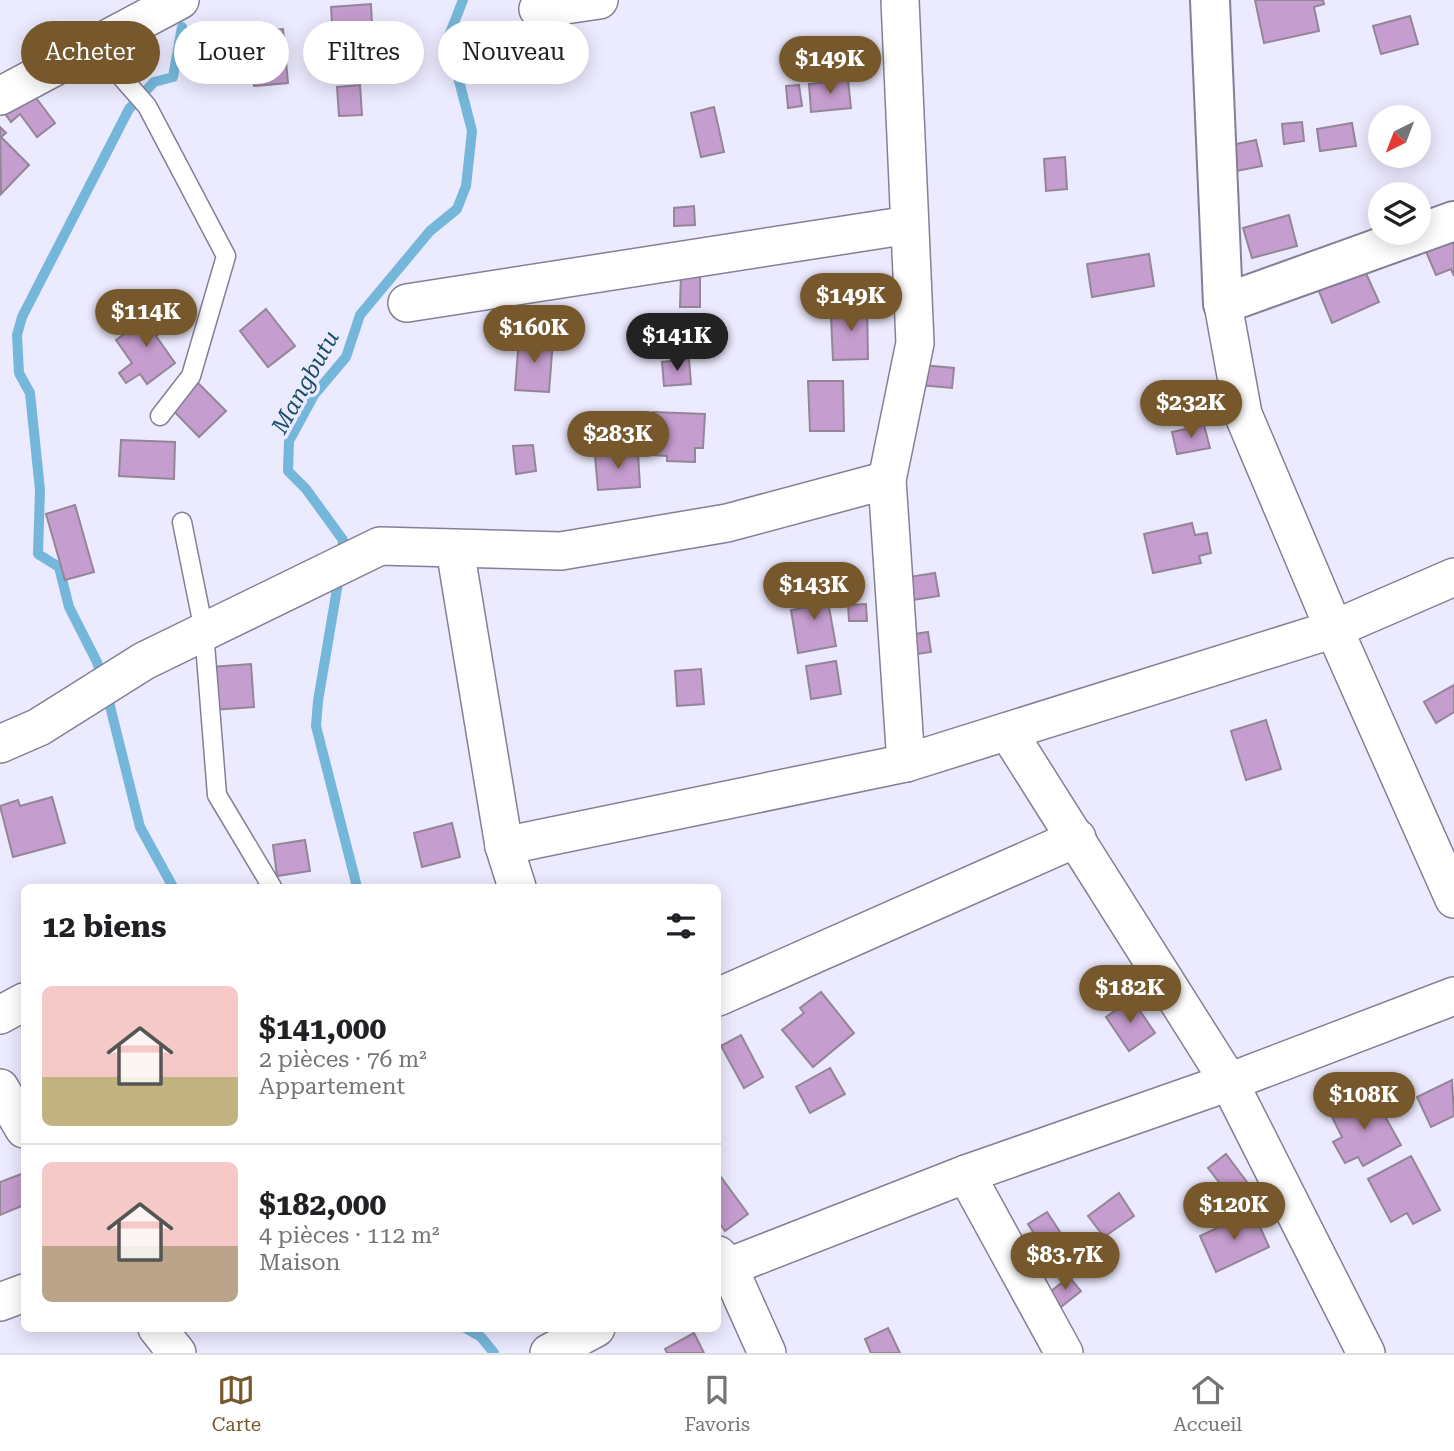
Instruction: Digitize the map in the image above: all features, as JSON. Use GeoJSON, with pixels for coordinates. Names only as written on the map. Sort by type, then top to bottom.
{"type":"FeatureCollection","features":[{"type":"Feature","properties":{"kind":"street"},"geometry":{"type":"LineString","coordinates":[[139,21],[180,0]]}},
{"type":"Feature","properties":{"kind":"street"},"geometry":{"type":"LineString","coordinates":[[538,9],[599,0]]}},
{"type":"Feature","properties":{"kind":"street"},"geometry":{"type":"LineString","coordinates":[[900,0],[915,343],[887,480],[906,763]]}},
{"type":"Feature","properties":{"kind":"street"},"geometry":{"type":"LineString","coordinates":[[1210,0],[1223,304],[1242,414],[1454,899]]}},
{"type":"Feature","properties":{"kind":"street"},"geometry":{"type":"LineString","coordinates":[[0,96],[22,84]]}},
{"type":"Feature","properties":{"kind":"street"},"geometry":{"type":"LineString","coordinates":[[1223,304],[1454,221]]}},
{"type":"Feature","properties":{"kind":"street"},"geometry":{"type":"LineString","coordinates":[[407,303],[909,225]]}},
{"type":"Feature","properties":{"kind":"street"},"geometry":{"type":"LineString","coordinates":[[0,744],[40,727],[144,661],[380,546],[561,551],[727,523],[887,480]]}},
{"type":"Feature","properties":{"kind":"street"},"geometry":{"type":"LineString","coordinates":[[455,549],[504,846],[516,884]]}},
{"type":"Feature","properties":{"kind":"street"},"geometry":{"type":"LineString","coordinates":[[504,846],[906,763],[1334,629],[1454,578]]}},
{"type":"Feature","properties":{"kind":"street"},"geometry":{"type":"LineString","coordinates":[[1008,732],[1229,1082],[1366,1353]]}},
{"type":"Feature","properties":{"kind":"street"},"geometry":{"type":"LineString","coordinates":[[721,996],[1077,838]]}},
{"type":"Feature","properties":{"kind":"street"},"geometry":{"type":"LineString","coordinates":[[767,1353],[721,1264],[1229,1082],[1454,996]]}},
{"type":"Feature","properties":{"kind":"street"},"geometry":{"type":"LineString","coordinates":[[0,1015],[21,1004]]}},
{"type":"Feature","properties":{"kind":"street"},"geometry":{"type":"LineString","coordinates":[[0,1088],[21,1124]]}},
{"type":"Feature","properties":{"kind":"street"},"geometry":{"type":"LineString","coordinates":[[966,1174],[1064,1353]]}},
{"type":"Feature","properties":{"kind":"street"},"geometry":{"type":"LineString","coordinates":[[0,1303],[21,1294]]}},
{"type":"Feature","properties":{"kind":"street"},"geometry":{"type":"LineString","coordinates":[[160,1332],[177,1353]]}},
{"type":"Feature","properties":{"kind":"street"},"geometry":{"type":"LineString","coordinates":[[549,1353],[588,1332]]}},
{"type":"Feature","properties":{"kind":"lane"},"geometry":{"type":"LineString","coordinates":[[128,84],[142,99],[226,256],[191,376],[160,416]]}},
{"type":"Feature","properties":{"kind":"lane"},"geometry":{"type":"LineString","coordinates":[[182,523],[204,632],[217,795],[270,884]]}},
{"type":"Feature","properties":{"kind":"building"},"geometry":{"type":"Polygon","coordinates":[[[1255,0],[1323,0],[1324,4],[1314,7],[1319,31],[1264,43],[1255,0]]]}},
{"type":"Feature","properties":{"kind":"building"},"geometry":{"type":"Polygon","coordinates":[[[371,4],[372,21],[332,21],[331,7],[371,4]]]}},
{"type":"Feature","properties":{"kind":"building"},"geometry":{"type":"Polygon","coordinates":[[[1410,16],[1418,44],[1381,54],[1373,26],[1410,16]]]}},
{"type":"Feature","properties":{"kind":"building"},"geometry":{"type":"Polygon","coordinates":[[[848,80],[851,108],[811,112],[809,84],[848,80]]]}},
{"type":"Feature","properties":{"kind":"building"},"geometry":{"type":"Polygon","coordinates":[[[22,84],[26,84],[55,123],[37,137],[20,114],[11,122],[0,107],[22,84]]]}},
{"type":"Feature","properties":{"kind":"building"},"geometry":{"type":"Polygon","coordinates":[[[360,85],[362,115],[339,116],[337,87],[360,85]]]}},
{"type":"Feature","properties":{"kind":"building"},"geometry":{"type":"Polygon","coordinates":[[[799,85],[802,106],[788,108],[786,86],[799,85]]]}},
{"type":"Feature","properties":{"kind":"building"},"geometry":{"type":"Polygon","coordinates":[[[714,107],[724,152],[701,157],[691,113],[714,107]]]}},
{"type":"Feature","properties":{"kind":"building"},"geometry":{"type":"Polygon","coordinates":[[[1302,122],[1304,141],[1284,144],[1282,124],[1302,122]]]}},
{"type":"Feature","properties":{"kind":"building"},"geometry":{"type":"Polygon","coordinates":[[[1352,123],[1356,146],[1320,151],[1317,129],[1352,123]]]}},
{"type":"Feature","properties":{"kind":"building"},"geometry":{"type":"Polygon","coordinates":[[[0,127],[6,133],[1,137],[29,165],[1,194],[0,127]]]}},
{"type":"Feature","properties":{"kind":"building"},"geometry":{"type":"Polygon","coordinates":[[[1256,140],[1262,166],[1231,172],[1226,146],[1256,140]]]}},
{"type":"Feature","properties":{"kind":"building"},"geometry":{"type":"Polygon","coordinates":[[[1065,157],[1067,189],[1046,191],[1044,159],[1065,157]]]}},
{"type":"Feature","properties":{"kind":"building"},"geometry":{"type":"Polygon","coordinates":[[[694,206],[695,225],[674,226],[674,208],[694,206]]]}},
{"type":"Feature","properties":{"kind":"building"},"geometry":{"type":"Polygon","coordinates":[[[1289,215],[1297,246],[1252,258],[1243,228],[1289,215]]]}},
{"type":"Feature","properties":{"kind":"building"},"geometry":{"type":"Polygon","coordinates":[[[1454,233],[1454,276],[1451,269],[1436,275],[1424,247],[1454,233]]]}},
{"type":"Feature","properties":{"kind":"building"},"geometry":{"type":"Polygon","coordinates":[[[1149,254],[1154,286],[1092,297],[1087,264],[1149,254]]]}},
{"type":"Feature","properties":{"kind":"building"},"geometry":{"type":"Polygon","coordinates":[[[1364,269],[1379,302],[1332,323],[1318,289],[1364,269]]]}},
{"type":"Feature","properties":{"kind":"building"},"geometry":{"type":"Polygon","coordinates":[[[681,272],[700,272],[700,307],[680,307],[681,272]]]}},
{"type":"Feature","properties":{"kind":"building"},"geometry":{"type":"Polygon","coordinates":[[[845,301],[867,301],[868,359],[833,360],[831,317],[845,316],[845,301]]]}},
{"type":"Feature","properties":{"kind":"building"},"geometry":{"type":"Polygon","coordinates":[[[159,309],[171,326],[156,336],[175,363],[147,384],[140,374],[126,383],[119,373],[132,363],[116,340],[159,309]]]}},
{"type":"Feature","properties":{"kind":"building"},"geometry":{"type":"Polygon","coordinates":[[[266,309],[295,346],[268,367],[240,331],[266,309]]]}},
{"type":"Feature","properties":{"kind":"building"},"geometry":{"type":"Polygon","coordinates":[[[519,338],[553,340],[549,392],[515,390],[519,338]]]}},
{"type":"Feature","properties":{"kind":"building"},"geometry":{"type":"Polygon","coordinates":[[[689,359],[691,384],[664,386],[662,362],[689,359]]]}},
{"type":"Feature","properties":{"kind":"building"},"geometry":{"type":"Polygon","coordinates":[[[922,365],[954,368],[952,388],[920,385],[922,365]]]}},
{"type":"Feature","properties":{"kind":"building"},"geometry":{"type":"Polygon","coordinates":[[[190,375],[226,411],[199,437],[164,401],[190,375]]]}},
{"type":"Feature","properties":{"kind":"building"},"geometry":{"type":"Polygon","coordinates":[[[808,381],[843,381],[844,431],[810,431],[808,381]]]}},
{"type":"Feature","properties":{"kind":"building"},"geometry":{"type":"Polygon","coordinates":[[[653,412],[705,414],[703,448],[695,448],[695,462],[667,461],[667,456],[652,455],[653,412]]]}},
{"type":"Feature","properties":{"kind":"building"},"geometry":{"type":"Polygon","coordinates":[[[1204,425],[1210,448],[1177,454],[1172,432],[1204,425]]]}},
{"type":"Feature","properties":{"kind":"building"},"geometry":{"type":"Polygon","coordinates":[[[121,440],[175,442],[174,479],[119,476],[121,440]]]}},
{"type":"Feature","properties":{"kind":"building"},"geometry":{"type":"Polygon","coordinates":[[[533,445],[536,471],[516,474],[513,446],[533,445]]]}},
{"type":"Feature","properties":{"kind":"building"},"geometry":{"type":"Polygon","coordinates":[[[638,453],[640,487],[598,490],[595,456],[638,453]]]}},
{"type":"Feature","properties":{"kind":"building"},"geometry":{"type":"Polygon","coordinates":[[[75,505],[94,572],[65,580],[46,514],[75,505]]]}},
{"type":"Feature","properties":{"kind":"building"},"geometry":{"type":"Polygon","coordinates":[[[1192,523],[1195,535],[1207,533],[1211,553],[1199,556],[1201,563],[1153,573],[1144,534],[1192,523]]]}},
{"type":"Feature","properties":{"kind":"building"},"geometry":{"type":"Polygon","coordinates":[[[935,573],[939,596],[906,601],[903,578],[935,573]]]}},
{"type":"Feature","properties":{"kind":"building"},"geometry":{"type":"Polygon","coordinates":[[[825,585],[836,646],[798,653],[791,610],[809,607],[805,588],[825,585]]]}},
{"type":"Feature","properties":{"kind":"building"},"geometry":{"type":"Polygon","coordinates":[[[866,604],[867,621],[849,621],[848,605],[866,604]]]}},
{"type":"Feature","properties":{"kind":"building"},"geometry":{"type":"Polygon","coordinates":[[[928,632],[931,652],[897,657],[894,637],[928,632]]]}},
{"type":"Feature","properties":{"kind":"building"},"geometry":{"type":"Polygon","coordinates":[[[836,661],[841,694],[811,699],[806,666],[836,661]]]}},
{"type":"Feature","properties":{"kind":"building"},"geometry":{"type":"Polygon","coordinates":[[[251,664],[254,707],[213,710],[210,667],[251,664]]]}},
{"type":"Feature","properties":{"kind":"building"},"geometry":{"type":"Polygon","coordinates":[[[701,669],[704,704],[677,706],[675,671],[701,669]]]}},
{"type":"Feature","properties":{"kind":"building"},"geometry":{"type":"Polygon","coordinates":[[[1454,685],[1454,712],[1436,723],[1424,702],[1454,685]]]}},
{"type":"Feature","properties":{"kind":"building"},"geometry":{"type":"Polygon","coordinates":[[[1266,720],[1281,769],[1246,780],[1231,731],[1266,720]]]}},
{"type":"Feature","properties":{"kind":"building"},"geometry":{"type":"Polygon","coordinates":[[[52,797],[65,843],[13,857],[0,806],[18,800],[20,806],[52,797]]]}},
{"type":"Feature","properties":{"kind":"building"},"geometry":{"type":"Polygon","coordinates":[[[452,823],[460,857],[422,867],[414,833],[452,823]]]}},
{"type":"Feature","properties":{"kind":"building"},"geometry":{"type":"Polygon","coordinates":[[[305,840],[310,871],[277,876],[273,845],[305,840]]]}},
{"type":"Feature","properties":{"kind":"building"},"geometry":{"type":"Polygon","coordinates":[[[821,992],[854,1033],[813,1067],[782,1030],[804,1013],[800,1008],[821,992]]]}},
{"type":"Feature","properties":{"kind":"building"},"geometry":{"type":"Polygon","coordinates":[[[1132,999],[1155,1033],[1129,1051],[1106,1017],[1132,999]]]}},
{"type":"Feature","properties":{"kind":"building"},"geometry":{"type":"Polygon","coordinates":[[[741,1035],[763,1077],[744,1088],[721,1046],[741,1035]]]}},
{"type":"Feature","properties":{"kind":"building"},"geometry":{"type":"Polygon","coordinates":[[[830,1068],[845,1094],[810,1113],[796,1087],[830,1068]]]}},
{"type":"Feature","properties":{"kind":"building"},"geometry":{"type":"Polygon","coordinates":[[[1452,1080],[1454,1116],[1431,1127],[1417,1097],[1452,1080]]]}},
{"type":"Feature","properties":{"kind":"building"},"geometry":{"type":"Polygon","coordinates":[[[1372,1093],[1401,1145],[1363,1166],[1358,1157],[1345,1163],[1333,1142],[1342,1137],[1331,1115],[1372,1093]]]}},
{"type":"Feature","properties":{"kind":"building"},"geometry":{"type":"Polygon","coordinates":[[[1226,1154],[1250,1186],[1232,1199],[1208,1168],[1226,1154]]]}},
{"type":"Feature","properties":{"kind":"building"},"geometry":{"type":"Polygon","coordinates":[[[1411,1156],[1440,1210],[1413,1224],[1407,1213],[1391,1222],[1368,1179],[1411,1156]]]}},
{"type":"Feature","properties":{"kind":"building"},"geometry":{"type":"Polygon","coordinates":[[[21,1174],[21,1206],[0,1215],[0,1182],[21,1174]]]}},
{"type":"Feature","properties":{"kind":"building"},"geometry":{"type":"Polygon","coordinates":[[[721,1177],[748,1214],[725,1231],[721,1225],[721,1177]]]}},
{"type":"Feature","properties":{"kind":"building"},"geometry":{"type":"Polygon","coordinates":[[[1119,1193],[1134,1216],[1104,1237],[1088,1216],[1119,1193]]]}},
{"type":"Feature","properties":{"kind":"building"},"geometry":{"type":"Polygon","coordinates":[[[1253,1211],[1269,1247],[1216,1272],[1200,1236],[1253,1211]]]}},
{"type":"Feature","properties":{"kind":"building"},"geometry":{"type":"Polygon","coordinates":[[[1047,1212],[1073,1252],[1054,1265],[1028,1224],[1047,1212]]]}},
{"type":"Feature","properties":{"kind":"building"},"geometry":{"type":"Polygon","coordinates":[[[1069,1277],[1081,1291],[1061,1307],[1050,1292],[1069,1277]]]}},
{"type":"Feature","properties":{"kind":"building"},"geometry":{"type":"Polygon","coordinates":[[[888,1328],[900,1353],[871,1353],[865,1339],[888,1328]]]}},
{"type":"Feature","properties":{"kind":"building"},"geometry":{"type":"Polygon","coordinates":[[[694,1333],[704,1353],[667,1353],[665,1349],[694,1333]]]}},
{"type":"Feature","properties":{"kind":"waterway","name":"Mangbutu"},"geometry":{"type":"LineString","coordinates":[[342,555],[343,540],[306,489],[288,471],[289,441],[314,395],[346,357],[360,315],[430,231],[457,209],[466,186],[472,131],[448,38],[463,0]]}},
{"type":"Feature","properties":{"kind":"waterway"},"geometry":{"type":"LineString","coordinates":[[102,679],[97,662],[69,607],[59,567],[38,554],[40,490],[30,393],[19,373],[17,335],[22,317],[129,109],[154,82],[173,77],[174,71]]}},
{"type":"Feature","properties":{"kind":"waterway","name":"Mangbutu"},"geometry":{"type":"LineString","coordinates":[[339,577],[316,726],[356,884]]}},
{"type":"Feature","properties":{"kind":"waterway"},"geometry":{"type":"LineString","coordinates":[[107,694],[140,827],[171,884]]}},
{"type":"Feature","properties":{"kind":"waterway","name":"Mangbutu"},"geometry":{"type":"LineString","coordinates":[[472,1332],[481,1337],[494,1353]]}}]}
